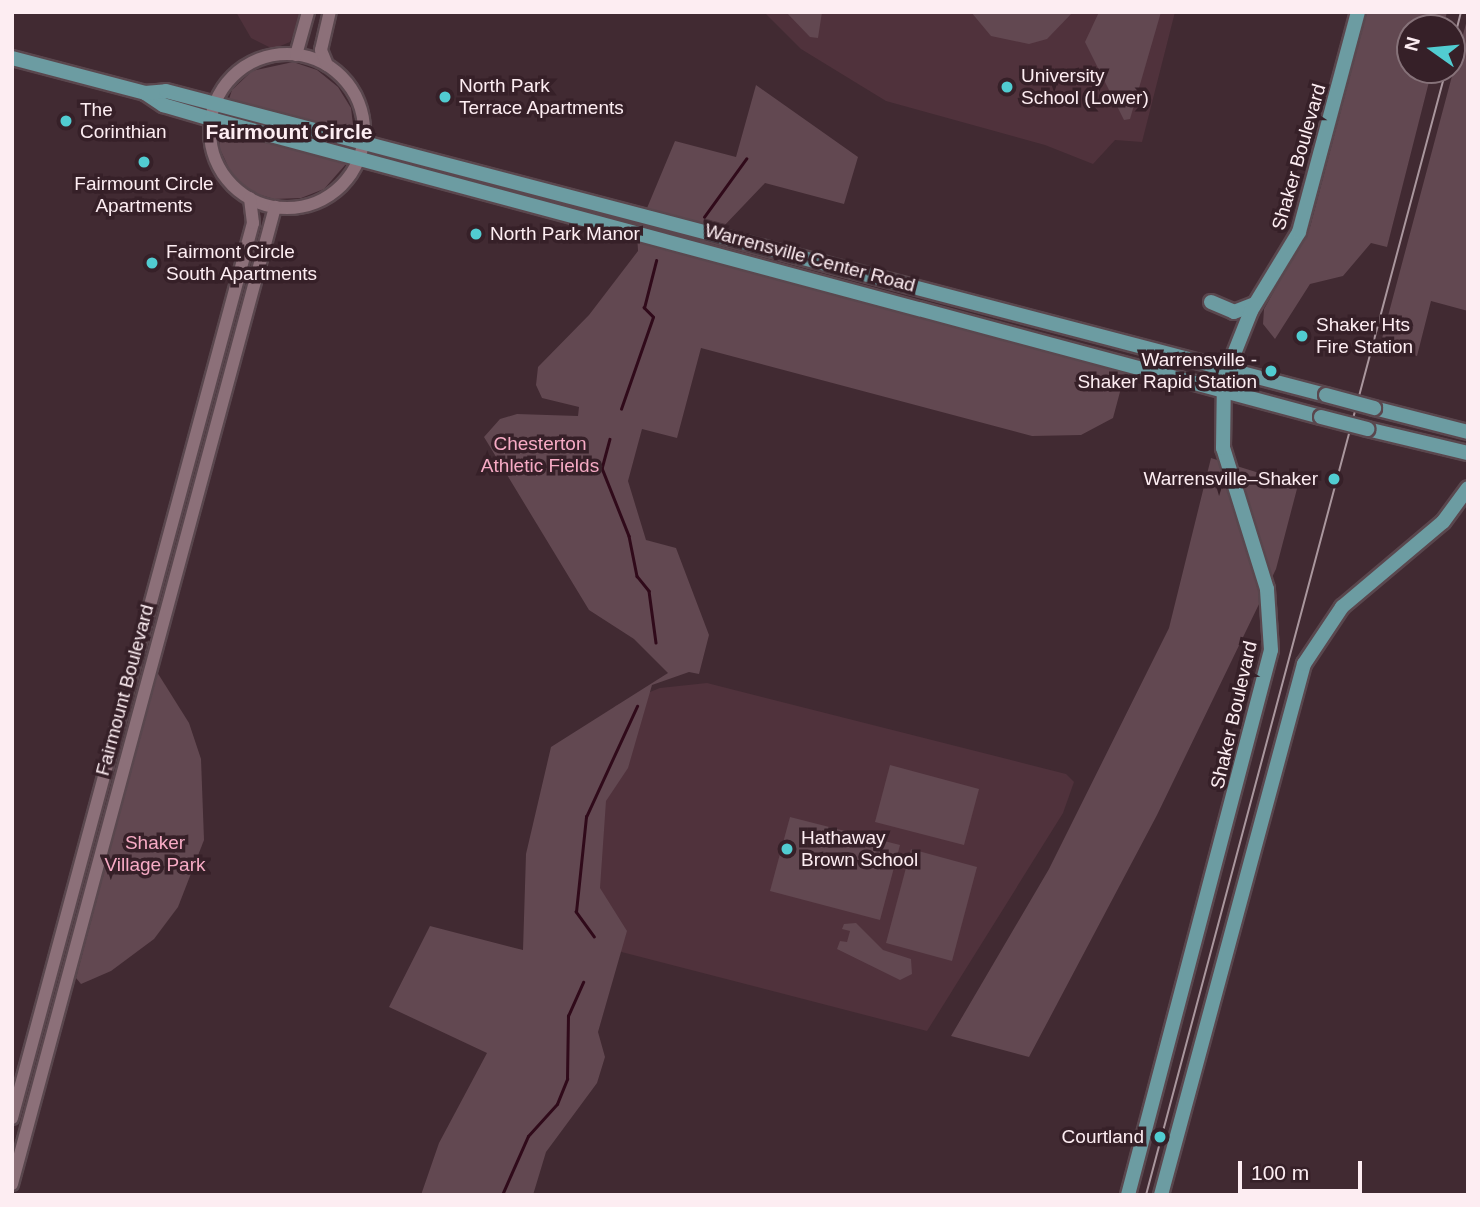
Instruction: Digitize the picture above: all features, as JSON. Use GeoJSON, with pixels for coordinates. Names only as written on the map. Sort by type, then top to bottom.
{"type":"FeatureCollection","features":[{"type":"Feature","properties":{"kind":"main road"},"geometry":{"type":"LineString","coordinates":[[296,55],[308,12]]}},
{"type":"Feature","properties":{"kind":"main road"},"geometry":{"type":"LineString","coordinates":[[327,65],[296,55],[270,56],[244,67],[213,112],[217,163],[250,198],[275,207],[304,206],[326,197],[348,178],[358,158],[363,142],[354,94],[327,65],[320,50],[330,12]]}},
{"type":"Feature","properties":{"kind":"main road","name":"Shaker Boulevard"},"geometry":{"type":"LineString","coordinates":[[1128,1195],[1271,650],[1267,589],[1223,447],[1222,388],[1226,370],[1255,304],[1299,232],[1358,12]]}},
{"type":"Feature","properties":{"kind":"main road","name":"Warrensville Center Road"},"geometry":{"type":"LineString","coordinates":[[12,58],[145,93],[166,91],[213,112],[358,158],[1222,388],[1321,417],[1468,453]]}},
{"type":"Feature","properties":{"kind":"main road","name":"Warrensville Center Road"},"geometry":{"type":"LineString","coordinates":[[213,112],[363,142],[1468,432]]}},
{"type":"Feature","properties":{"kind":"main road","name":"Fairmount Boulevard"},"geometry":{"type":"LineString","coordinates":[[12,1118],[253,223],[250,198]]}},
{"type":"Feature","properties":{"kind":"main road","name":"Fairmount Boulevard"},"geometry":{"type":"LineString","coordinates":[[12,1184],[275,207]]}},
{"type":"Feature","properties":{"kind":"main road"},"geometry":{"type":"LineString","coordinates":[[1211,302],[1234,312],[1255,304]]}},
{"type":"Feature","properties":{"kind":"main road"},"geometry":{"type":"LineString","coordinates":[[1161,1195],[1308,654],[1342,607],[1449,517],[1468,488]]}},
{"type":"Feature","properties":{"kind":"shaded area"},"geometry":{"type":"Polygon","coordinates":[[[236,12],[304,12],[290,42],[273,49],[251,38],[236,12]]]}},
{"type":"Feature","properties":{"kind":"shaded area","name":"University School (Lower)"},"geometry":{"type":"Polygon","coordinates":[[[764,12],[1175,12],[1142,142],[1115,140],[1093,164],[1045,145],[886,101],[801,49],[764,12]]]}},
{"type":"Feature","properties":{"kind":"shaded area","name":"Hathaway Brown School"},"geometry":{"type":"Polygon","coordinates":[[[707,683],[1066,774],[1074,782],[1063,813],[927,1031],[544,932],[615,706],[660,688],[707,683]]]}},
{"type":"Feature","properties":{"kind":"green space"},"geometry":{"type":"Polygon","coordinates":[[[786,12],[822,12],[818,38],[810,37],[786,12]]]}},
{"type":"Feature","properties":{"kind":"green space"},"geometry":{"type":"Polygon","coordinates":[[[971,12],[1073,12],[1047,39],[1029,44],[991,36],[971,12]]]}},
{"type":"Feature","properties":{"kind":"green space"},"geometry":{"type":"Polygon","coordinates":[[[1099,12],[1161,12],[1130,119],[1124,120],[1085,42],[1099,12]]]}},
{"type":"Feature","properties":{"kind":"green space"},"geometry":{"type":"Polygon","coordinates":[[[1367,12],[1447,12],[1396,14],[1396,84],[1428,84],[1387,247],[1371,243],[1343,276],[1310,284],[1275,339],[1263,324],[1264,309],[1310,227],[1367,12]]]}},
{"type":"Feature","properties":{"kind":"green space"},"geometry":{"type":"Polygon","coordinates":[[[1468,16],[1468,311],[1431,301],[1417,356],[1380,346],[1450,84],[1466,84],[1468,16]]]}},
{"type":"Feature","properties":{"kind":"green space"},"geometry":{"type":"Polygon","coordinates":[[[293,62],[317,70],[338,87],[351,108],[354,133],[228,102],[232,90],[252,71],[293,62]]]}},
{"type":"Feature","properties":{"kind":"green space","name":"Chesterton Athletic Fields"},"geometry":{"type":"Polygon","coordinates":[[[756,85],[858,157],[844,204],[765,183],[702,249],[1128,362],[1113,418],[1081,435],[1032,436],[701,348],[677,438],[642,429],[628,481],[646,540],[676,548],[709,635],[699,674],[689,672],[652,685],[628,768],[606,801],[600,888],[627,931],[598,1032],[605,1057],[597,1083],[546,1152],[533,1195],[421,1195],[439,1143],[487,1053],[389,1007],[430,926],[523,950],[526,854],[551,747],[668,673],[634,639],[589,610],[484,437],[500,419],[517,414],[578,416],[579,407],[542,398],[536,385],[538,367],[589,315],[638,251],[637,232],[675,141],[736,157],[756,85]]]}},
{"type":"Feature","properties":{"kind":"green space"},"geometry":{"type":"Polygon","coordinates":[[[221,128],[345,161],[346,164],[324,189],[301,198],[274,199],[254,193],[232,175],[219,147],[221,128]]]}},
{"type":"Feature","properties":{"kind":"green space"},"geometry":{"type":"Polygon","coordinates":[[[1211,458],[1298,485],[1276,569],[1157,815],[1029,1057],[951,1036],[1049,869],[1169,628],[1211,458]]]}},
{"type":"Feature","properties":{"kind":"green space","name":"Shaker Village Park"},"geometry":{"type":"Polygon","coordinates":[[[157,672],[189,723],[201,759],[204,840],[178,907],[154,939],[111,971],[81,984],[76,978],[157,672]]]}},
{"type":"Feature","properties":{"kind":"green space"},"geometry":{"type":"Polygon","coordinates":[[[890,765],[979,789],[964,845],[875,822],[890,765]]]}},
{"type":"Feature","properties":{"kind":"green space"},"geometry":{"type":"Polygon","coordinates":[[[790,817],[900,845],[880,920],[770,891],[790,817]]]}},
{"type":"Feature","properties":{"kind":"green space"},"geometry":{"type":"Polygon","coordinates":[[[911,849],[977,867],[952,961],[886,943],[911,849]]]}},
{"type":"Feature","properties":{"kind":"green space"},"geometry":{"type":"Polygon","coordinates":[[[856,923],[883,950],[911,959],[912,974],[900,980],[837,949],[840,941],[847,942],[850,931],[842,929],[844,924],[856,923]]]}},
{"type":"Feature","properties":{"kind":"waterway"},"geometry":{"type":"LineString","coordinates":[[704,217],[746,159]]}},
{"type":"Feature","properties":{"kind":"waterway"},"geometry":{"type":"LineString","coordinates":[[621,409],[653,317],[644,308],[656,261]]}},
{"type":"Feature","properties":{"kind":"waterway"},"geometry":{"type":"LineString","coordinates":[[610,439],[602,468],[629,536],[637,576],[649,591],[656,643]]}},
{"type":"Feature","properties":{"kind":"waterway"},"geometry":{"type":"LineString","coordinates":[[594,937],[576,912],[586,817],[637,706]]}},
{"type":"Feature","properties":{"kind":"waterway"},"geometry":{"type":"LineString","coordinates":[[502,1195],[528,1136],[557,1104],[567,1079],[568,1016],[583,982]]}},
{"type":"Feature","properties":{"kind":"tram line"},"geometry":{"type":"LineString","coordinates":[[1146,1195],[1442,84]]}},
{"type":"Feature","properties":{"kind":"place","name":"University School (Lower)"},"geometry":{"type":"Point","coordinates":[1007,87]}},
{"type":"Feature","properties":{"kind":"place","name":"North Park Terrace Apartments"},"geometry":{"type":"Point","coordinates":[445,97]}},
{"type":"Feature","properties":{"kind":"place","name":"The Corinthian"},"geometry":{"type":"Point","coordinates":[66,121]}},
{"type":"Feature","properties":{"kind":"place","name":"Fairmount Circle Apartments"},"geometry":{"type":"Point","coordinates":[144,162]}},
{"type":"Feature","properties":{"kind":"place","name":"North Park Manor"},"geometry":{"type":"Point","coordinates":[476,234]}},
{"type":"Feature","properties":{"kind":"place","name":"Fairmont Circle South Apartments"},"geometry":{"type":"Point","coordinates":[152,263]}},
{"type":"Feature","properties":{"kind":"place","name":"Shaker Hts Fire Station"},"geometry":{"type":"Point","coordinates":[1302,336]}},
{"type":"Feature","properties":{"kind":"place","name":"Warrensville - Shaker Rapid Station"},"geometry":{"type":"Point","coordinates":[1271,371]}},
{"type":"Feature","properties":{"kind":"place","name":"Warrensville–Shaker"},"geometry":{"type":"Point","coordinates":[1334,479]}},
{"type":"Feature","properties":{"kind":"place","name":"Hathaway Brown School"},"geometry":{"type":"Point","coordinates":[787,849]}},
{"type":"Feature","properties":{"kind":"place","name":"Courtland"},"geometry":{"type":"Point","coordinates":[1160,1137]}},
{"type":"Feature","properties":{"kind":"district","name":"Fairmount Circle"},"geometry":{"type":"Point","coordinates":[289,132]}}]}
